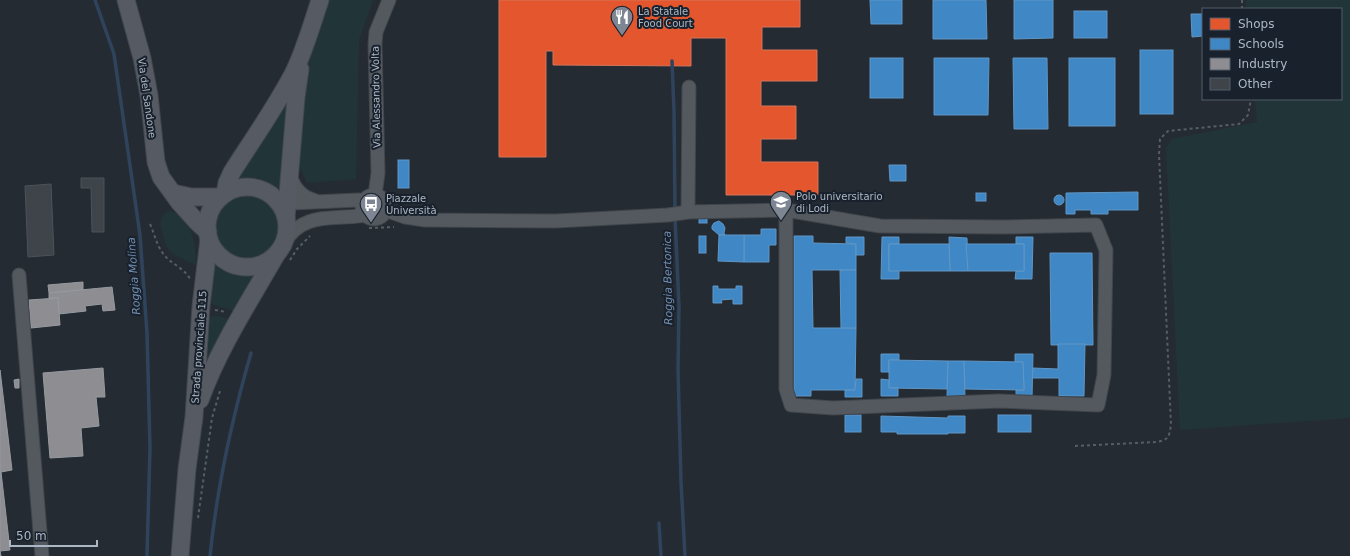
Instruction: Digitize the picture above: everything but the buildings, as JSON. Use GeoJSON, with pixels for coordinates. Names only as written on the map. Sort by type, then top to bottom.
{"type":"FeatureCollection","features":[{"type":"Feature","properties":{"kind":"main road","name":"Via del Sandone"},"geometry":{"type":"LineString","coordinates":[[126,0],[142,58],[148,87],[156,162],[162,177],[173,194],[208,236]]}},
{"type":"Feature","properties":{"kind":"main road"},"geometry":{"type":"LineString","coordinates":[[223,195],[232,172],[283,93],[303,51],[320,0]]}},
{"type":"Feature","properties":{"kind":"main road"},"geometry":{"type":"LineString","coordinates":[[283,207],[273,196],[262,190],[249,187],[236,188],[223,195],[215,202],[209,214],[207,226],[208,236],[215,251],[225,261],[238,266],[252,267],[265,263],[283,254],[287,231],[283,207],[290,176],[296,97],[303,51]]}},
{"type":"Feature","properties":{"kind":"main road"},"geometry":{"type":"LineString","coordinates":[[173,194],[191,197],[223,195]]}},
{"type":"Feature","properties":{"kind":"main road","name":"Strada provinciale 115"},"geometry":{"type":"LineString","coordinates":[[194,417],[201,306],[208,236]]}},
{"type":"Feature","properties":{"kind":"main road","name":"Strada provinciale 115"},"geometry":{"type":"LineString","coordinates":[[194,417],[207,382],[223,349],[283,254]]}},
{"type":"Feature","properties":{"kind":"main road"},"geometry":{"type":"LineString","coordinates":[[180,556],[187,469],[194,417]]}},
{"type":"Feature","properties":{"kind":"street","name":"Via Alessandro Volta"},"geometry":{"type":"LineString","coordinates":[[369,198],[378,173],[376,32],[389,0]]}},
{"type":"Feature","properties":{"kind":"street"},"geometry":{"type":"LineString","coordinates":[[685,213],[689,87]]}},
{"type":"Feature","properties":{"kind":"street"},"geometry":{"type":"LineString","coordinates":[[290,176],[294,186],[299,191],[310,199],[318,202]]}},
{"type":"Feature","properties":{"kind":"street"},"geometry":{"type":"LineString","coordinates":[[366,215],[363,211],[369,198]]}},
{"type":"Feature","properties":{"kind":"street"},"geometry":{"type":"LineString","coordinates":[[283,207],[318,202],[369,198],[383,199],[385,203],[385,210],[379,218],[374,219],[366,215],[311,221],[301,224],[289,234],[283,254]]}},
{"type":"Feature","properties":{"kind":"street"},"geometry":{"type":"LineString","coordinates":[[385,210],[405,217],[425,220],[556,221],[685,213],[786,210],[880,226],[1004,227],[1096,225],[1106,250],[1104,375],[1098,405],[999,401],[833,408],[791,405],[786,389],[786,210]]}},
{"type":"Feature","properties":{"kind":"street"},"geometry":{"type":"LineString","coordinates":[[19,275],[42,556]]}},
{"type":"Feature","properties":{"kind":"path"},"geometry":{"type":"LineString","coordinates":[[1075,446],[1156,442],[1165,441],[1169,436],[1171,425],[1159,154],[1160,139],[1168,131],[1239,124],[1248,116],[1251,100]]}},
{"type":"Feature","properties":{"kind":"path"},"geometry":{"type":"LineString","coordinates":[[283,254],[312,234]]}},
{"type":"Feature","properties":{"kind":"path"},"geometry":{"type":"LineString","coordinates":[[198,524],[212,418],[221,389]]}},
{"type":"Feature","properties":{"kind":"green space"},"geometry":{"type":"Polygon","coordinates":[[[325,0],[373,0],[359,40],[356,179],[307,183],[298,162],[308,50],[325,0]]]}},
{"type":"Feature","properties":{"kind":"green space"},"geometry":{"type":"Polygon","coordinates":[[[1246,0],[1350,0],[1350,418],[1180,430],[1166,148],[1172,139],[1257,122],[1255,100],[1342,100],[1342,8],[1246,8],[1246,0]]]}},
{"type":"Feature","properties":{"kind":"green space"},"geometry":{"type":"Polygon","coordinates":[[[289,95],[281,191],[270,183],[260,179],[237,178],[289,95]]]}},
{"type":"Feature","properties":{"kind":"green space"},"geometry":{"type":"Polygon","coordinates":[[[240,194],[252,194],[259,196],[270,203],[277,214],[279,227],[277,240],[270,251],[259,258],[252,260],[240,260],[233,258],[222,251],[215,240],[213,233],[213,221],[215,214],[222,203],[233,196],[240,194]]]}},
{"type":"Feature","properties":{"kind":"green space"},"geometry":{"type":"Polygon","coordinates":[[[169,211],[177,213],[188,224],[194,240],[196,265],[175,255],[167,247],[162,231],[161,219],[165,213],[169,211]]]}},
{"type":"Feature","properties":{"kind":"green space"},"geometry":{"type":"Polygon","coordinates":[[[211,261],[225,271],[234,274],[255,274],[234,311],[214,305],[208,299],[211,261]]]}},
{"type":"Feature","properties":{"kind":"green space"},"geometry":{"type":"Polygon","coordinates":[[[213,316],[218,316],[229,320],[217,341],[202,377],[207,319],[213,316]]]}},
{"type":"Feature","properties":{"kind":"waterway","name":"Roggia Molina"},"geometry":{"type":"LineString","coordinates":[[95,0],[114,54],[140,235],[147,333],[150,448],[147,556]]}},
{"type":"Feature","properties":{"kind":"waterway","name":"Roggia Bertonica"},"geometry":{"type":"LineString","coordinates":[[672,61],[675,211]]}},
{"type":"Feature","properties":{"kind":"waterway","name":"Roggia Bertonica"},"geometry":{"type":"LineString","coordinates":[[675,217],[679,306],[678,369],[681,482],[685,556]]}},
{"type":"Feature","properties":{"kind":"waterway"},"geometry":{"type":"LineString","coordinates":[[210,556],[226,453],[251,353]]}},
{"type":"Feature","properties":{"kind":"waterway"},"geometry":{"type":"LineString","coordinates":[[659,523],[661,556]]}},
{"type":"Feature","properties":{"kind":"place","name":"La Statale Food Court"},"geometry":{"type":"Point","coordinates":[622,36]}},
{"type":"Feature","properties":{"kind":"place","name":"Polo universitario di Lodi"},"geometry":{"type":"Point","coordinates":[781,222]}},
{"type":"Feature","properties":{"kind":"place","name":"Piazzale Università"},"geometry":{"type":"Point","coordinates":[371,224]}}]}
